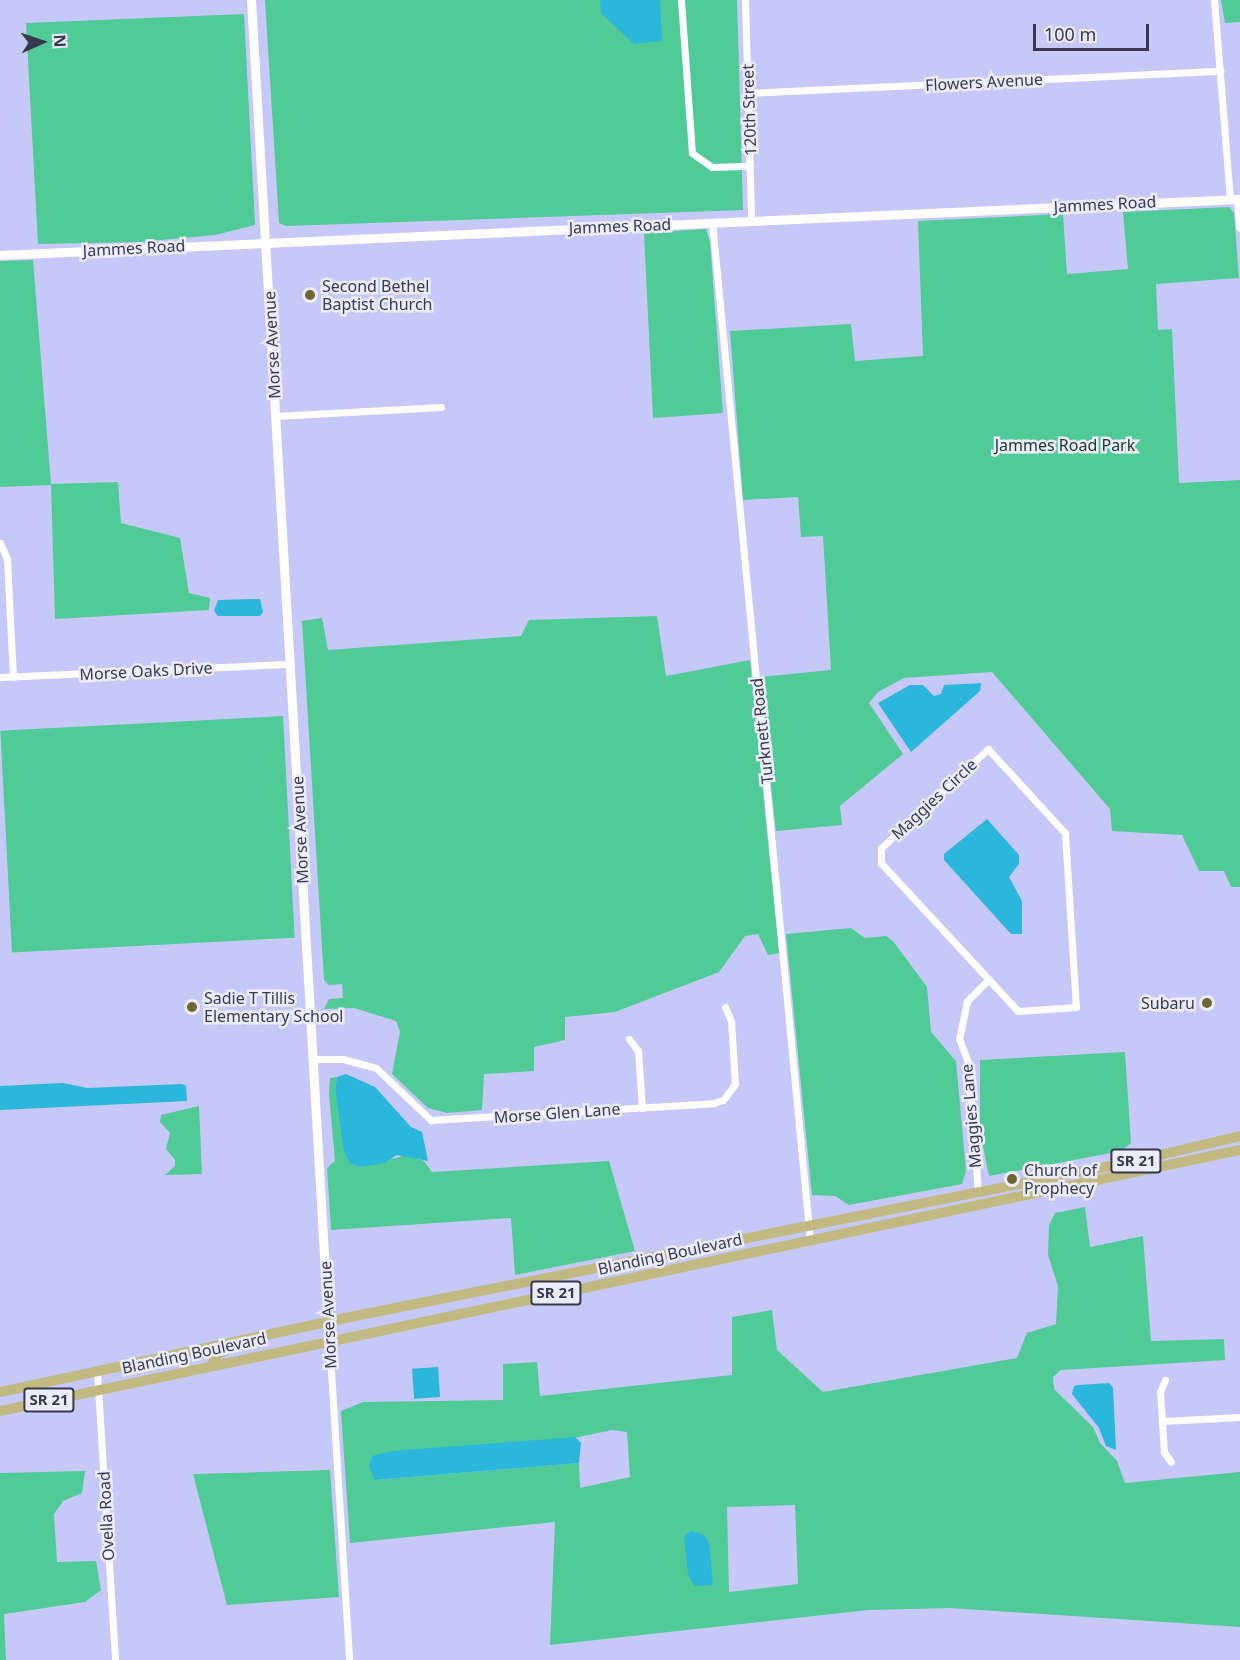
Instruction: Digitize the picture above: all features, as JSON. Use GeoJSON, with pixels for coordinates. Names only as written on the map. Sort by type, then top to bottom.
{"type":"FeatureCollection","features":[{"type":"Feature","properties":{"kind":"main road","name":"Blanding Boulevard"},"geometry":{"type":"LineString","coordinates":[[0,1392],[488,1289],[1130,1162],[1240,1136]]}},
{"type":"Feature","properties":{"kind":"main road","name":"Blanding Boulevard"},"geometry":{"type":"LineString","coordinates":[[0,1411],[329,1339],[1132,1175],[1240,1150]]}},
{"type":"Feature","properties":{"kind":"main road"},"geometry":{"type":"LineString","coordinates":[[975,1207],[984,1197],[1009,1186]]}},
{"type":"Feature","properties":{"kind":"main road"},"geometry":{"type":"LineString","coordinates":[[942,1213],[967,1202],[978,1192]]}},
{"type":"Feature","properties":{"kind":"main road"},"geometry":{"type":"LineString","coordinates":[[648,1257],[651,1273]]}},
{"type":"Feature","properties":{"kind":"main road"},"geometry":{"type":"LineString","coordinates":[[488,1289],[491,1306]]}},
{"type":"Feature","properties":{"kind":"main road"},"geometry":{"type":"LineString","coordinates":[[212,1364],[218,1355],[231,1350],[243,1339]]}},
{"type":"Feature","properties":{"kind":"street","name":"Morse Avenue"},"geometry":{"type":"LineString","coordinates":[[251,0],[349,1660]]}},
{"type":"Feature","properties":{"kind":"street"},"geometry":{"type":"LineString","coordinates":[[681,0],[692,153],[712,167],[750,166]]}},
{"type":"Feature","properties":{"kind":"street","name":"120th Street"},"geometry":{"type":"LineString","coordinates":[[745,0],[751,220]]}},
{"type":"Feature","properties":{"kind":"street"},"geometry":{"type":"LineString","coordinates":[[1214,0],[1220,71],[1240,227]]}},
{"type":"Feature","properties":{"kind":"street","name":"Flowers Avenue"},"geometry":{"type":"LineString","coordinates":[[748,93],[1220,71]]}},
{"type":"Feature","properties":{"kind":"street","name":"Jammes Road"},"geometry":{"type":"LineString","coordinates":[[0,255],[1236,199]]}},
{"type":"Feature","properties":{"kind":"street","name":"Turknett Road"},"geometry":{"type":"LineString","coordinates":[[712,222],[810,1240]]}},
{"type":"Feature","properties":{"kind":"street"},"geometry":{"type":"LineString","coordinates":[[276,416],[441,407]]}},
{"type":"Feature","properties":{"kind":"street"},"geometry":{"type":"LineString","coordinates":[[0,543],[8,559],[13,677]]}},
{"type":"Feature","properties":{"kind":"street","name":"Morse Oaks Drive"},"geometry":{"type":"LineString","coordinates":[[0,677],[291,664]]}},
{"type":"Feature","properties":{"kind":"street","name":"Maggies Circle"},"geometry":{"type":"LineString","coordinates":[[988,749],[1065,833],[1076,1007],[1018,1011],[988,980],[881,863],[880,856],[881,848],[988,749]]}},
{"type":"Feature","properties":{"kind":"street","name":"Maggies Lane"},"geometry":{"type":"LineString","coordinates":[[978,1192],[968,1062],[959,1039],[967,1001],[988,980]]}},
{"type":"Feature","properties":{"kind":"street","name":"Morse Glen Lane"},"geometry":{"type":"LineString","coordinates":[[313,1059],[343,1059],[376,1068],[431,1120],[713,1103],[730,1094],[736,1074],[731,1021],[725,1007]]}},
{"type":"Feature","properties":{"kind":"street"},"geometry":{"type":"LineString","coordinates":[[629,1039],[639,1051],[642,1108]]}},
{"type":"Feature","properties":{"kind":"street"},"geometry":{"type":"LineString","coordinates":[[1130,1162],[1132,1175]]}},
{"type":"Feature","properties":{"kind":"street","name":"Ovella Road"},"geometry":{"type":"LineString","coordinates":[[97,1372],[115,1660]]}},
{"type":"Feature","properties":{"kind":"street"},"geometry":{"type":"LineString","coordinates":[[1165,1380],[1160,1392],[1164,1452],[1171,1462]]}},
{"type":"Feature","properties":{"kind":"street"},"geometry":{"type":"LineString","coordinates":[[1162,1421],[1240,1417]]}},
{"type":"Feature","properties":{"kind":"green space"},"geometry":{"type":"Polygon","coordinates":[[[265,0],[737,0],[743,210],[286,226],[279,223],[265,0]]]}},
{"type":"Feature","properties":{"kind":"green space"},"geometry":{"type":"Polygon","coordinates":[[[1221,0],[1240,0],[1240,22],[1225,23],[1221,0]]]}},
{"type":"Feature","properties":{"kind":"green space"},"geometry":{"type":"Polygon","coordinates":[[[244,14],[255,225],[215,235],[139,242],[38,244],[26,23],[244,14]]]}},
{"type":"Feature","properties":{"kind":"green space","name":"Jammes Road Park"},"geometry":{"type":"Polygon","coordinates":[[[1229,207],[1234,213],[1239,278],[1156,284],[1158,330],[1172,329],[1179,483],[1240,480],[1240,887],[1231,887],[1224,871],[1199,871],[1182,835],[1112,831],[1110,809],[992,672],[904,678],[878,692],[869,703],[903,754],[840,806],[842,825],[776,831],[759,677],[831,670],[823,536],[801,537],[798,497],[743,500],[730,331],[851,324],[855,361],[923,356],[918,221],[1063,214],[1067,274],[1128,269],[1123,212],[1229,207]]]}},
{"type":"Feature","properties":{"kind":"green space"},"geometry":{"type":"Polygon","coordinates":[[[706,229],[710,242],[723,413],[653,418],[644,233],[706,229]]]}},
{"type":"Feature","properties":{"kind":"green space"},"geometry":{"type":"Polygon","coordinates":[[[33,260],[51,484],[118,482],[121,523],[180,538],[189,593],[210,598],[209,610],[55,619],[51,485],[0,487],[0,261],[33,260]]]}},
{"type":"Feature","properties":{"kind":"green space"},"geometry":{"type":"Polygon","coordinates":[[[657,616],[666,676],[750,660],[779,953],[768,955],[758,934],[745,936],[719,972],[615,1012],[565,1017],[565,1040],[534,1047],[534,1071],[484,1074],[482,1110],[447,1113],[428,1108],[392,1074],[400,1032],[396,1021],[354,1008],[324,1009],[329,999],[343,998],[342,984],[329,985],[324,980],[302,621],[322,618],[328,650],[521,636],[529,620],[657,616]]]}},
{"type":"Feature","properties":{"kind":"green space"},"geometry":{"type":"Polygon","coordinates":[[[283,716],[295,938],[12,953],[0,731],[283,716]]]}},
{"type":"Feature","properties":{"kind":"green space"},"geometry":{"type":"Polygon","coordinates":[[[851,928],[865,938],[886,936],[893,941],[927,987],[931,1032],[956,1061],[966,1171],[962,1184],[849,1205],[835,1196],[812,1195],[786,934],[851,928]]]}},
{"type":"Feature","properties":{"kind":"green space"},"geometry":{"type":"Polygon","coordinates":[[[1125,1052],[1131,1143],[1121,1151],[989,1176],[980,1132],[980,1060],[1125,1052]]]}},
{"type":"Feature","properties":{"kind":"green space"},"geometry":{"type":"Polygon","coordinates":[[[337,1077],[335,1089],[350,1164],[360,1167],[407,1155],[424,1161],[432,1172],[609,1161],[635,1251],[515,1275],[511,1218],[331,1230],[327,1168],[335,1161],[329,1094],[330,1078],[337,1077]]]}},
{"type":"Feature","properties":{"kind":"green space"},"geometry":{"type":"Polygon","coordinates":[[[199,1106],[202,1174],[165,1175],[175,1166],[175,1160],[166,1149],[170,1133],[160,1122],[161,1115],[199,1106]]]}},
{"type":"Feature","properties":{"kind":"green space"},"geometry":{"type":"Polygon","coordinates":[[[1085,1207],[1090,1247],[1143,1236],[1151,1341],[1224,1339],[1225,1360],[1061,1370],[1053,1377],[1054,1389],[1093,1427],[1100,1443],[1117,1461],[1125,1483],[1240,1472],[1240,1627],[950,1608],[868,1610],[550,1645],[555,1522],[350,1543],[341,1411],[363,1402],[503,1400],[503,1364],[537,1362],[540,1396],[732,1375],[732,1317],[772,1310],[777,1350],[823,1392],[1017,1358],[1027,1333],[1056,1324],[1058,1286],[1048,1255],[1049,1225],[1055,1213],[1085,1207]],[[612,1430],[375,1480],[579,1463],[580,1488],[630,1477],[627,1432],[612,1430]],[[795,1505],[727,1507],[729,1592],[798,1584],[795,1505]]]}},
{"type":"Feature","properties":{"kind":"green space"},"geometry":{"type":"Polygon","coordinates":[[[330,1470],[339,1597],[227,1605],[193,1474],[330,1470]]]}},
{"type":"Feature","properties":{"kind":"green space"},"geometry":{"type":"Polygon","coordinates":[[[85,1471],[82,1493],[63,1501],[54,1514],[57,1562],[96,1561],[101,1590],[85,1602],[4,1614],[6,1660],[0,1660],[0,1473],[85,1471]]]}},
{"type":"Feature","properties":{"kind":"water"},"geometry":{"type":"Polygon","coordinates":[[[600,0],[660,0],[662,41],[634,44],[601,13],[600,0]]]}},
{"type":"Feature","properties":{"kind":"water"},"geometry":{"type":"Polygon","coordinates":[[[260,599],[263,612],[260,616],[218,616],[214,611],[218,600],[260,599]]]}},
{"type":"Feature","properties":{"kind":"water"},"geometry":{"type":"Polygon","coordinates":[[[981,683],[980,691],[911,752],[878,703],[910,685],[923,685],[934,696],[941,694],[944,685],[981,683]]]}},
{"type":"Feature","properties":{"kind":"water"},"geometry":{"type":"Polygon","coordinates":[[[987,819],[1019,855],[1019,864],[1009,877],[1022,901],[1022,934],[1011,934],[944,860],[944,854],[987,819]]]}},
{"type":"Feature","properties":{"kind":"water"},"geometry":{"type":"Polygon","coordinates":[[[346,1074],[375,1087],[411,1127],[422,1132],[428,1161],[397,1155],[384,1163],[360,1167],[350,1164],[344,1151],[335,1089],[337,1077],[346,1074]]]}},
{"type":"Feature","properties":{"kind":"water"},"geometry":{"type":"Polygon","coordinates":[[[63,1083],[87,1088],[182,1084],[186,1086],[187,1101],[0,1110],[0,1086],[63,1083]]]}},
{"type":"Feature","properties":{"kind":"water"},"geometry":{"type":"Polygon","coordinates":[[[438,1367],[440,1397],[414,1399],[412,1369],[438,1367]]]}},
{"type":"Feature","properties":{"kind":"water"},"geometry":{"type":"Polygon","coordinates":[[[1109,1383],[1113,1388],[1116,1450],[1106,1446],[1099,1428],[1072,1394],[1074,1386],[1109,1383]]]}},
{"type":"Feature","properties":{"kind":"water"},"geometry":{"type":"Polygon","coordinates":[[[575,1437],[581,1443],[579,1463],[375,1480],[369,1466],[372,1456],[392,1451],[575,1437]]]}},
{"type":"Feature","properties":{"kind":"water"},"geometry":{"type":"Polygon","coordinates":[[[691,1531],[704,1535],[709,1543],[713,1585],[695,1586],[688,1575],[684,1536],[691,1531]]]}},
{"type":"Feature","properties":{"kind":"place","name":"Second Bethel Baptist Church"},"geometry":{"type":"Point","coordinates":[310,295]}},
{"type":"Feature","properties":{"kind":"place","name":"Subaru"},"geometry":{"type":"Point","coordinates":[1207,1003]}},
{"type":"Feature","properties":{"kind":"place","name":"Sadie T Tillis Elementary School"},"geometry":{"type":"Point","coordinates":[192,1007]}},
{"type":"Feature","properties":{"kind":"place","name":"Church of Prophecy"},"geometry":{"type":"Point","coordinates":[1012,1179]}}]}
